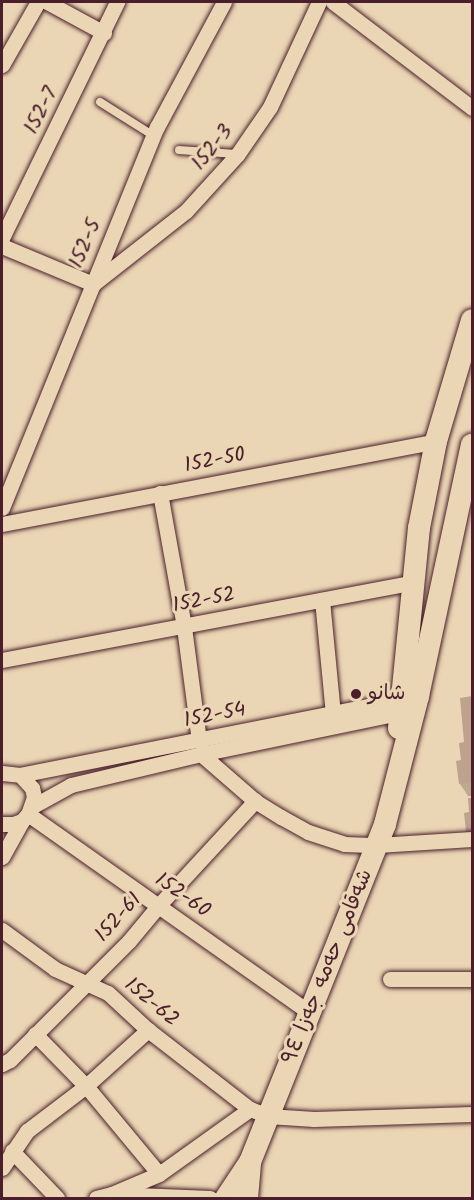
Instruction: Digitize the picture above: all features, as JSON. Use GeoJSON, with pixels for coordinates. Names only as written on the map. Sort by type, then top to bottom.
{"type":"FeatureCollection","features":[{"type":"Feature","properties":{"kind":"main road","name":"شەقامی حەمە جەزا ٩٤"},"geometry":{"type":"LineString","coordinates":[[408,705],[419,528],[436,441],[472,320]]}},
{"type":"Feature","properties":{"kind":"main road","name":"شەقامی حەمە جەزا ٩٤"},"geometry":{"type":"LineString","coordinates":[[247,1198],[250,1162],[260,1113],[310,1013],[377,845],[398,770],[408,705],[472,445]]}},
{"type":"Feature","properties":{"kind":"main road","name":"شەقامی حەمە جەزا ٩٤"},"geometry":{"type":"LineString","coordinates":[[226,1198],[250,1162]]}},
{"type":"Feature","properties":{"kind":"street"},"geometry":{"type":"LineString","coordinates":[[2,65],[38,2]]}},
{"type":"Feature","properties":{"kind":"street"},"geometry":{"type":"LineString","coordinates":[[47,2],[104,33]]}},
{"type":"Feature","properties":{"kind":"street","name":"152-7"},"geometry":{"type":"LineString","coordinates":[[2,238],[104,33],[117,2]]}},
{"type":"Feature","properties":{"kind":"street","name":"152-5"},"geometry":{"type":"LineString","coordinates":[[2,508],[154,136],[224,2]]}},
{"type":"Feature","properties":{"kind":"street","name":"152-3"},"geometry":{"type":"LineString","coordinates":[[93,284],[186,211],[237,155],[270,107],[319,2]]}},
{"type":"Feature","properties":{"kind":"street"},"geometry":{"type":"LineString","coordinates":[[333,2],[472,108]]}},
{"type":"Feature","properties":{"kind":"street"},"geometry":{"type":"LineString","coordinates":[[2,246],[93,284]]}},
{"type":"Feature","properties":{"kind":"street","name":"152-50"},"geometry":{"type":"LineString","coordinates":[[2,524],[436,441]]}},
{"type":"Feature","properties":{"kind":"street"},"geometry":{"type":"LineString","coordinates":[[160,493],[183,627],[200,747],[255,801],[308,831],[344,844],[377,845],[472,839]]}},
{"type":"Feature","properties":{"kind":"street","name":"152-52"},"geometry":{"type":"LineString","coordinates":[[2,660],[414,582]]}},
{"type":"Feature","properties":{"kind":"street"},"geometry":{"type":"LineString","coordinates":[[322,600],[333,715]]}},
{"type":"Feature","properties":{"kind":"street","name":"152-54"},"geometry":{"type":"LineString","coordinates":[[28,814],[71,785],[200,747],[333,715],[408,705]]}},
{"type":"Feature","properties":{"kind":"street","name":"152-54"},"geometry":{"type":"LineString","coordinates":[[12,773],[200,747],[408,705]]}},
{"type":"Feature","properties":{"kind":"street"},"geometry":{"type":"LineString","coordinates":[[2,761],[12,773],[32,788],[28,814],[2,857]]}},
{"type":"Feature","properties":{"kind":"street","name":"152-61"},"geometry":{"type":"LineString","coordinates":[[6,1062],[129,941],[255,801]]}},
{"type":"Feature","properties":{"kind":"street"},"geometry":{"type":"LineString","coordinates":[[2,824],[28,814]]}},
{"type":"Feature","properties":{"kind":"street","name":"152-60"},"geometry":{"type":"LineString","coordinates":[[28,814],[310,1013]]}},
{"type":"Feature","properties":{"kind":"street","name":"152-62"},"geometry":{"type":"LineString","coordinates":[[2,930],[55,969],[108,993],[148,1030],[260,1113]]}},
{"type":"Feature","properties":{"kind":"street"},"geometry":{"type":"LineString","coordinates":[[390,979],[472,979]]}},
{"type":"Feature","properties":{"kind":"street"},"geometry":{"type":"LineString","coordinates":[[2,1168],[27,1131],[86,1086],[148,1030]]}},
{"type":"Feature","properties":{"kind":"street"},"geometry":{"type":"LineString","coordinates":[[35,1034],[86,1086],[159,1174]]}},
{"type":"Feature","properties":{"kind":"street"},"geometry":{"type":"LineString","coordinates":[[96,1198],[112,1194],[159,1174],[260,1113],[314,1119],[472,1114]]}},
{"type":"Feature","properties":{"kind":"street"},"geometry":{"type":"LineString","coordinates":[[12,1151],[57,1198]]}},
{"type":"Feature","properties":{"kind":"street"},"geometry":{"type":"LineString","coordinates":[[112,1194],[210,1198]]}},
{"type":"Feature","properties":{"kind":"lane"},"geometry":{"type":"LineString","coordinates":[[100,102],[154,136]]}},
{"type":"Feature","properties":{"kind":"lane"},"geometry":{"type":"LineString","coordinates":[[179,150],[237,155]]}},
{"type":"Feature","properties":{"kind":"building"},"geometry":{"type":"Polygon","coordinates":[[[472,696],[472,783],[459,784],[456,761],[461,760],[459,743],[464,742],[460,698],[472,696]]]}},
{"type":"Feature","properties":{"kind":"building"},"geometry":{"type":"Polygon","coordinates":[[[468,798],[472,798],[472,832],[466,832],[464,813],[469,812],[468,798]]]}},
{"type":"Feature","properties":{"kind":"place","name":"شانو"},"geometry":{"type":"Point","coordinates":[356,694]}}]}
